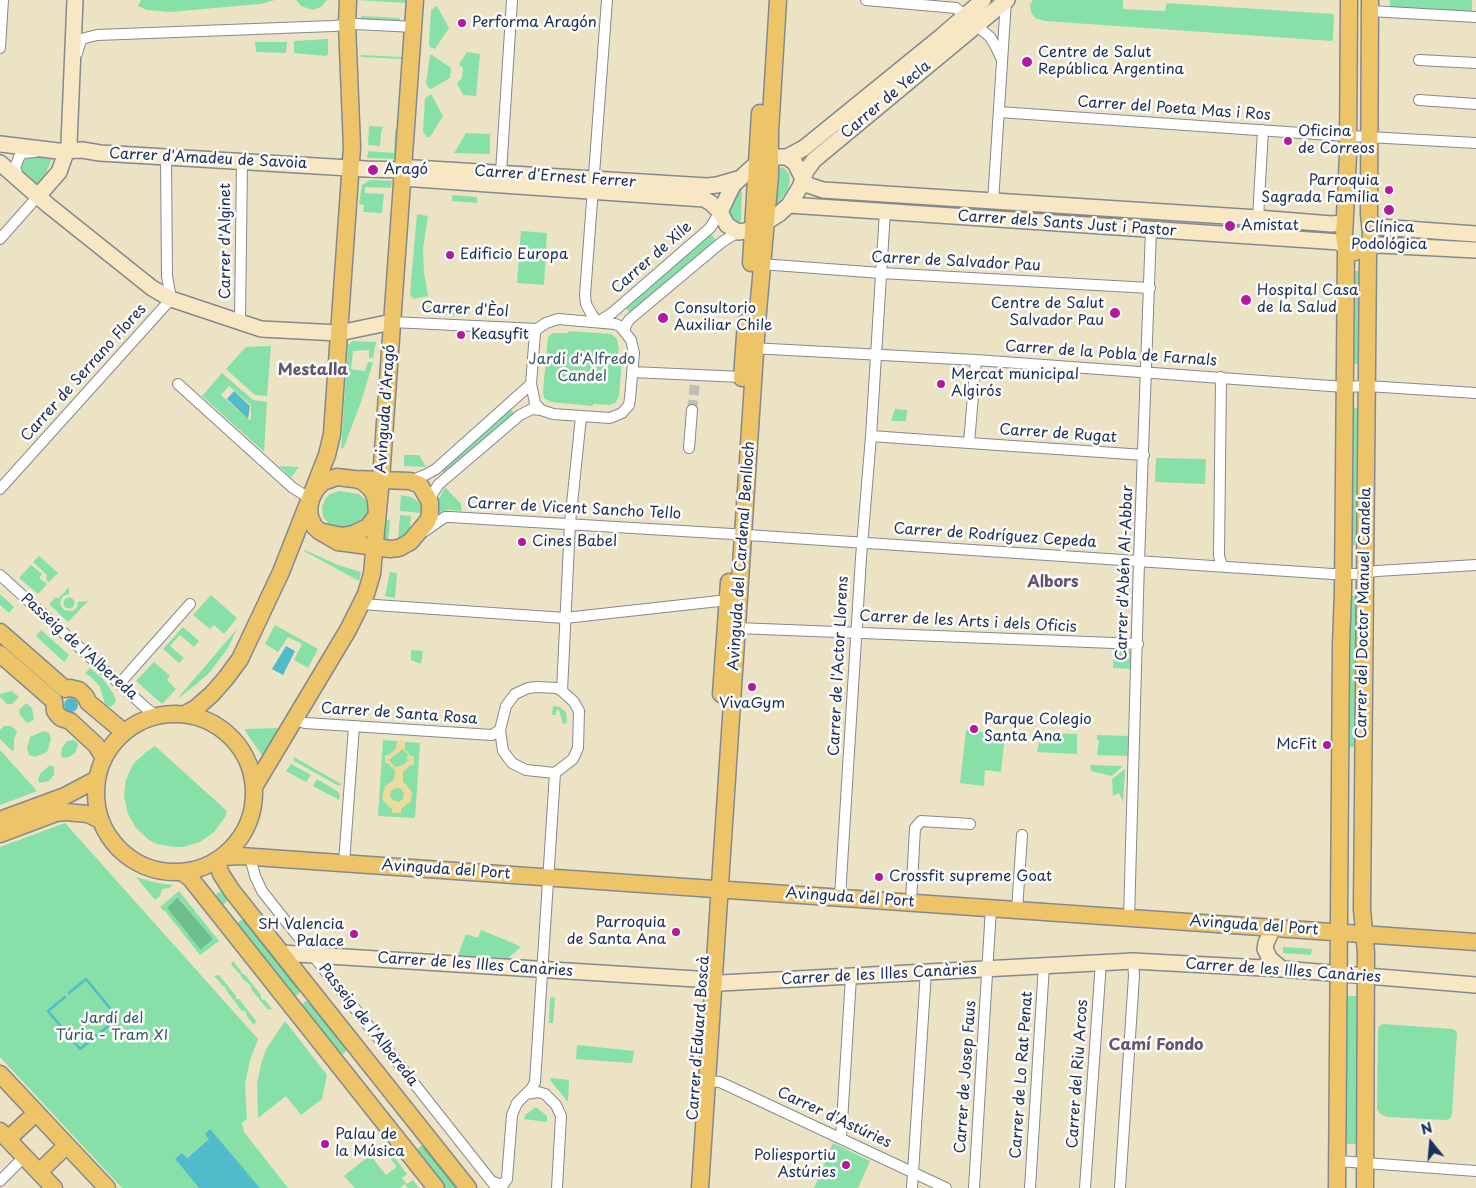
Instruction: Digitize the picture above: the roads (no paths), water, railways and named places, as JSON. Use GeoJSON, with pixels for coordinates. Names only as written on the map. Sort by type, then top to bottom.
{"type":"FeatureCollection","features":[{"type":"Feature","properties":{"kind":"main road"},"geometry":{"type":"LineString","coordinates":[[185,714],[196,708],[212,694],[240,659],[265,608],[311,499],[327,455],[332,434],[352,147],[347,24],[348,0]]}},
{"type":"Feature","properties":{"kind":"main road","name":"Avinguda d'Aragó"},"geometry":{"type":"LineString","coordinates":[[254,787],[296,720],[361,604],[372,574],[381,479],[416,0]]}},
{"type":"Feature","properties":{"kind":"main road","name":"Avinguda del Cardenal Benlloch"},"geometry":{"type":"LineString","coordinates":[[763,161],[768,0]]}},
{"type":"Feature","properties":{"kind":"main road","name":"Avinguda del Cardenal Benlloch"},"geometry":{"type":"LineString","coordinates":[[714,889],[728,600],[738,534],[750,348],[752,228],[763,161],[770,132],[778,0]]}},
{"type":"Feature","properties":{"kind":"main road"},"geometry":{"type":"LineString","coordinates":[[1349,3],[1354,12],[1370,5],[1370,248],[1356,252],[1345,247],[1344,221],[1348,135],[1349,3]]}},
{"type":"Feature","properties":{"kind":"main road"},"geometry":{"type":"LineString","coordinates":[[1344,221],[1358,218],[1370,223]]}},
{"type":"Feature","properties":{"kind":"main road","name":"Avinguda del Cardenal Benlloch"},"geometry":{"type":"LineString","coordinates":[[714,889],[738,628],[738,534],[742,378],[750,348],[762,264],[752,228]]}},
{"type":"Feature","properties":{"kind":"main road","name":"Carrer del Doctor Manuel Candela"},"geometry":{"type":"LineString","coordinates":[[1337,1188],[1345,247]]}},
{"type":"Feature","properties":{"kind":"main road","name":"Carrer del Doctor Manuel Candela"},"geometry":{"type":"LineString","coordinates":[[1365,1188],[1366,977],[1365,934],[1362,914],[1364,572],[1370,248]]}},
{"type":"Feature","properties":{"kind":"main road"},"geometry":{"type":"LineString","coordinates":[[333,478],[381,479],[410,481],[420,485],[430,502],[430,515],[427,522],[410,542],[403,547],[394,549],[338,542],[314,526],[310,518],[311,499],[316,489],[323,482],[333,478]]}},
{"type":"Feature","properties":{"kind":"main road"},"geometry":{"type":"LineString","coordinates":[[319,531],[342,536],[353,534],[368,527],[377,515],[373,492],[362,481],[354,478]]}},
{"type":"Feature","properties":{"kind":"main road"},"geometry":{"type":"LineString","coordinates":[[0,632],[60,695]]}},
{"type":"Feature","properties":{"kind":"main road"},"geometry":{"type":"LineString","coordinates":[[0,654],[60,695]]}},
{"type":"Feature","properties":{"kind":"main road"},"geometry":{"type":"LineString","coordinates":[[104,758],[96,745],[70,722],[58,715],[54,706],[60,695],[70,688],[80,690],[88,702],[119,728],[126,730]]}},
{"type":"Feature","properties":{"kind":"main road"},"geometry":{"type":"LineString","coordinates":[[70,722],[83,716],[88,702]]}},
{"type":"Feature","properties":{"kind":"main road"},"geometry":{"type":"LineString","coordinates":[[185,714],[215,724],[239,745],[250,767],[254,787],[251,817],[240,839],[222,858],[201,869],[173,873],[146,868],[123,854],[105,832],[100,820],[96,804],[96,779],[112,744],[126,730],[149,718],[161,715],[185,714]]}},
{"type":"Feature","properties":{"kind":"main road"},"geometry":{"type":"LineString","coordinates":[[0,834],[52,808],[96,779]]}},
{"type":"Feature","properties":{"kind":"main road"},"geometry":{"type":"LineString","coordinates":[[0,820],[52,808],[65,812],[83,813],[100,820]]}},
{"type":"Feature","properties":{"kind":"main road","name":"Avinguda del Port"},"geometry":{"type":"LineString","coordinates":[[222,858],[250,856],[1476,942]]}},
{"type":"Feature","properties":{"kind":"main road","name":"Passeig de l'Albereda"},"geometry":{"type":"LineString","coordinates":[[222,858],[218,865],[220,874],[232,891],[468,1188]]}},
{"type":"Feature","properties":{"kind":"main road"},"geometry":{"type":"LineString","coordinates":[[183,873],[191,879],[436,1188]]}},
{"type":"Feature","properties":{"kind":"main road"},"geometry":{"type":"LineString","coordinates":[[212,906],[210,895],[214,889],[222,886],[232,891]]}},
{"type":"Feature","properties":{"kind":"main road","name":"Carrer d'Eduard Boscà"},"geometry":{"type":"LineString","coordinates":[[689,1188],[708,981],[714,889]]}},
{"type":"Feature","properties":{"kind":"main road","name":"Carrer d'Eduard Boscà"},"geometry":{"type":"LineString","coordinates":[[700,1188],[707,1081],[708,981]]}},
{"type":"Feature","properties":{"kind":"main road","name":"Passeig de l'Albereda"},"geometry":{"type":"LineString","coordinates":[[354,1085],[353,1075],[356,1071],[366,1068],[373,1070]]}},
{"type":"Feature","properties":{"kind":"main road"},"geometry":{"type":"LineString","coordinates":[[0,1074],[106,1188]]}},
{"type":"Feature","properties":{"kind":"main road"},"geometry":{"type":"LineString","coordinates":[[36,1113],[4,1135],[54,1188]]}},
{"type":"Feature","properties":{"kind":"main road"},"geometry":{"type":"LineString","coordinates":[[389,1129],[396,1133],[406,1131],[410,1128],[410,1116]]}},
{"type":"Feature","properties":{"kind":"main road"},"geometry":{"type":"LineString","coordinates":[[39,1172],[66,1146]]}},
{"type":"Feature","properties":{"kind":"street"},"geometry":{"type":"LineString","coordinates":[[0,48],[3,0]]}},
{"type":"Feature","properties":{"kind":"street"},"geometry":{"type":"LineString","coordinates":[[0,239],[28,186],[59,172],[63,150],[70,136],[75,0]]}},
{"type":"Feature","properties":{"kind":"street"},"geometry":{"type":"LineString","coordinates":[[501,173],[512,0]]}},
{"type":"Feature","properties":{"kind":"street"},"geometry":{"type":"LineString","coordinates":[[598,322],[592,315],[585,300],[607,0]]}},
{"type":"Feature","properties":{"kind":"street"},"geometry":{"type":"LineString","coordinates":[[866,0],[956,8],[990,37],[1001,59],[1002,68]]}},
{"type":"Feature","properties":{"kind":"street","name":"Carrer de Yecla"},"geometry":{"type":"LineString","coordinates":[[803,179],[806,170],[814,160],[971,20],[982,0]]}},
{"type":"Feature","properties":{"kind":"street"},"geometry":{"type":"LineString","coordinates":[[992,218],[1006,0]]}},
{"type":"Feature","properties":{"kind":"street","name":"Carrer de Yecla"},"geometry":{"type":"LineString","coordinates":[[787,157],[812,142],[943,35],[1006,0]]}},
{"type":"Feature","properties":{"kind":"street"},"geometry":{"type":"LineString","coordinates":[[1370,5],[1476,17]]}},
{"type":"Feature","properties":{"kind":"street"},"geometry":{"type":"LineString","coordinates":[[71,89],[78,46],[81,40],[89,37],[347,24],[414,26]]}},
{"type":"Feature","properties":{"kind":"street"},"geometry":{"type":"LineString","coordinates":[[1418,60],[1476,63]]}},
{"type":"Feature","properties":{"kind":"street"},"geometry":{"type":"LineString","coordinates":[[1419,100],[1476,104]]}},
{"type":"Feature","properties":{"kind":"street","name":"Carrer del Poeta Mas i Ros"},"geometry":{"type":"LineString","coordinates":[[999,112],[1369,137]]}},
{"type":"Feature","properties":{"kind":"street"},"geometry":{"type":"LineString","coordinates":[[1258,218],[1263,130]]}},
{"type":"Feature","properties":{"kind":"street"},"geometry":{"type":"LineString","coordinates":[[1369,137],[1476,143]]}},
{"type":"Feature","properties":{"kind":"street","name":"Carrer d'Amadeu de Savoia"},"geometry":{"type":"LineString","coordinates":[[0,144],[100,153],[350,168],[403,175]]}},
{"type":"Feature","properties":{"kind":"street"},"geometry":{"type":"LineString","coordinates":[[28,186],[15,165],[23,153],[63,150]]}},
{"type":"Feature","properties":{"kind":"street"},"geometry":{"type":"LineString","coordinates":[[0,157],[28,186]]}},
{"type":"Feature","properties":{"kind":"street"},"geometry":{"type":"LineString","coordinates":[[166,157],[167,276],[171,299]]}},
{"type":"Feature","properties":{"kind":"street"},"geometry":{"type":"LineString","coordinates":[[624,332],[630,319],[722,242],[779,214],[789,205],[803,179],[795,163],[787,157],[763,161],[738,178],[728,192],[720,212]]}},
{"type":"Feature","properties":{"kind":"street","name":"Carrer d'Alginet"},"geometry":{"type":"LineString","coordinates":[[240,321],[242,161]]}},
{"type":"Feature","properties":{"kind":"street"},"geometry":{"type":"LineString","coordinates":[[0,163],[152,288],[171,299],[262,329],[338,333],[392,322]]}},
{"type":"Feature","properties":{"kind":"street","name":"Carrer d'Ernest Ferrer"},"geometry":{"type":"LineString","coordinates":[[403,175],[414,168],[501,173],[593,185]]}},
{"type":"Feature","properties":{"kind":"street","name":"Carrer d'Ernest Ferrer"},"geometry":{"type":"LineString","coordinates":[[403,175],[706,192],[717,185],[738,178]]}},
{"type":"Feature","properties":{"kind":"street","name":"Carrer dels Sants Just i Pastor"},"geometry":{"type":"LineString","coordinates":[[803,179],[808,185],[823,190],[1331,224],[1344,221]]}},
{"type":"Feature","properties":{"kind":"street"},"geometry":{"type":"LineString","coordinates":[[706,192],[711,203],[720,212],[727,226],[752,228]]}},
{"type":"Feature","properties":{"kind":"street","name":"Carrer dels Sants Just i Pastor"},"geometry":{"type":"LineString","coordinates":[[789,205],[1325,241],[1338,242],[1345,247]]}},
{"type":"Feature","properties":{"kind":"street","name":"Carrer de l'Actor Llorens"},"geometry":{"type":"LineString","coordinates":[[840,897],[885,211]]}},
{"type":"Feature","properties":{"kind":"street","name":"Carrer de Xile"},"geometry":{"type":"LineString","coordinates":[[598,322],[619,307],[710,228],[720,212]]}},
{"type":"Feature","properties":{"kind":"street"},"geometry":{"type":"LineString","coordinates":[[1370,223],[1379,227],[1476,234]]}},
{"type":"Feature","properties":{"kind":"street","name":"Carrer d'Abén Al-Abbar"},"geometry":{"type":"LineString","coordinates":[[1129,918],[1139,561],[1152,229]]}},
{"type":"Feature","properties":{"kind":"street"},"geometry":{"type":"LineString","coordinates":[[1370,248],[1378,245],[1476,250]]}},
{"type":"Feature","properties":{"kind":"street","name":"Carrer de Salvador Pau"},"geometry":{"type":"LineString","coordinates":[[762,264],[881,273],[1150,288]]}},
{"type":"Feature","properties":{"kind":"street","name":"Carrer de Serrano Flores"},"geometry":{"type":"LineString","coordinates":[[0,489],[171,299]]}},
{"type":"Feature","properties":{"kind":"street"},"geometry":{"type":"LineString","coordinates":[[430,502],[439,484],[520,415],[532,409],[553,414],[581,417],[610,418],[622,413],[628,405],[630,398],[633,345],[624,332],[615,324],[558,319],[552,320],[537,329],[531,384],[535,403],[541,410]]}},
{"type":"Feature","properties":{"kind":"street","name":"Carrer d'Èol"},"geometry":{"type":"LineString","coordinates":[[392,322],[537,329]]}},
{"type":"Feature","properties":{"kind":"street","name":"Carrer de la Pobla de Farnals"},"geometry":{"type":"LineString","coordinates":[[750,348],[976,360],[1344,387],[1367,386],[1476,392]]}},
{"type":"Feature","properties":{"kind":"street"},"geometry":{"type":"LineString","coordinates":[[969,443],[976,360]]}},
{"type":"Feature","properties":{"kind":"street"},"geometry":{"type":"LineString","coordinates":[[632,372],[695,379],[742,378]]}},
{"type":"Feature","properties":{"kind":"street"},"geometry":{"type":"LineString","coordinates":[[1221,377],[1219,556],[1222,566]]}},
{"type":"Feature","properties":{"kind":"street"},"geometry":{"type":"LineString","coordinates":[[178,384],[294,488],[311,499]]}},
{"type":"Feature","properties":{"kind":"street"},"geometry":{"type":"LineString","coordinates":[[410,481],[436,469],[531,384]]}},
{"type":"Feature","properties":{"kind":"street"},"geometry":{"type":"LineString","coordinates":[[689,448],[692,410]]}},
{"type":"Feature","properties":{"kind":"street"},"geometry":{"type":"LineString","coordinates":[[562,691],[570,523],[581,417]]}},
{"type":"Feature","properties":{"kind":"street","name":"Carrer de Rugat"},"geometry":{"type":"LineString","coordinates":[[871,436],[1144,455]]}},
{"type":"Feature","properties":{"kind":"street","name":"Carrer de Vicent Sancho Tello"},"geometry":{"type":"LineString","coordinates":[[410,542],[441,520],[450,517],[738,534]]}},
{"type":"Feature","properties":{"kind":"street","name":"Carrer de Rodríguez Cepeda"},"geometry":{"type":"LineString","coordinates":[[738,534],[1343,574],[1476,565]]}},
{"type":"Feature","properties":{"kind":"street","name":"Passeig de l'Albereda"},"geometry":{"type":"LineString","coordinates":[[0,575],[150,711],[161,715]]}},
{"type":"Feature","properties":{"kind":"street"},"geometry":{"type":"LineString","coordinates":[[361,604],[566,618],[728,600]]}},
{"type":"Feature","properties":{"kind":"street"},"geometry":{"type":"LineString","coordinates":[[120,683],[190,604]]}},
{"type":"Feature","properties":{"kind":"street","name":"Carrer de les Arts i dels Oficis"},"geometry":{"type":"LineString","coordinates":[[738,628],[1138,644]]}},
{"type":"Feature","properties":{"kind":"street"},"geometry":{"type":"LineString","coordinates":[[537,687],[557,688],[562,691],[574,702],[579,712],[578,748],[573,759],[555,773],[526,770],[512,763],[503,751],[500,730],[506,706],[510,700],[522,690],[537,687]]}},
{"type":"Feature","properties":{"kind":"street","name":"Carrer de Santa Rosa"},"geometry":{"type":"LineString","coordinates":[[296,720],[305,723],[492,735],[500,730]]}},
{"type":"Feature","properties":{"kind":"street"},"geometry":{"type":"LineString","coordinates":[[344,863],[354,726]]}},
{"type":"Feature","properties":{"kind":"street"},"geometry":{"type":"LineString","coordinates":[[495,1185],[507,1183],[512,1115],[517,1103],[535,1082],[536,1077],[555,773]]}},
{"type":"Feature","properties":{"kind":"street"},"geometry":{"type":"LineString","coordinates":[[911,902],[915,828],[921,821],[970,824]]}},
{"type":"Feature","properties":{"kind":"street"},"geometry":{"type":"LineString","coordinates":[[1017,910],[1022,835]]}},
{"type":"Feature","properties":{"kind":"street","name":"Passeig de l'Albereda"},"geometry":{"type":"LineString","coordinates":[[250,856],[255,876],[262,891],[495,1185]]}},
{"type":"Feature","properties":{"kind":"street","name":"Carrer de Josep Faus"},"geometry":{"type":"LineString","coordinates":[[974,1188],[991,908]]}},
{"type":"Feature","properties":{"kind":"street"},"geometry":{"type":"LineString","coordinates":[[1273,928],[1266,943],[1266,949],[1270,959],[1282,969]]}},
{"type":"Feature","properties":{"kind":"street","name":"Carrer de les Illes Canàries"},"geometry":{"type":"LineString","coordinates":[[281,953],[720,983],[1133,961],[1282,969],[1476,985]]}},
{"type":"Feature","properties":{"kind":"street"},"geometry":{"type":"LineString","coordinates":[[1120,1188],[1134,976],[1133,961]]}},
{"type":"Feature","properties":{"kind":"street","name":"Carrer del Riu Arcos"},"geometry":{"type":"LineString","coordinates":[[1085,1188],[1101,962]]}},
{"type":"Feature","properties":{"kind":"street","name":"Carrer de Lo Rat Penat"},"geometry":{"type":"LineString","coordinates":[[1030,1188],[1044,965]]}},
{"type":"Feature","properties":{"kind":"street"},"geometry":{"type":"LineString","coordinates":[[912,1188],[926,971]]}},
{"type":"Feature","properties":{"kind":"street"},"geometry":{"type":"LineString","coordinates":[[841,1138],[851,977]]}},
{"type":"Feature","properties":{"kind":"street","name":"Carrer d'Astúries"},"geometry":{"type":"LineString","coordinates":[[707,1081],[720,1082],[946,1188]]}},
{"type":"Feature","properties":{"kind":"street"},"geometry":{"type":"LineString","coordinates":[[526,1094],[538,1092],[545,1094],[556,1105],[561,1116],[557,1188]]}},
{"type":"Feature","properties":{"kind":"street"},"geometry":{"type":"LineString","coordinates":[[0,1181],[24,1157]]}},
{"type":"Feature","properties":{"kind":"street"},"geometry":{"type":"LineString","coordinates":[[1338,1161],[1476,1171]]}},
{"type":"Feature","properties":{"kind":"water"},"geometry":{"type":"Polygon","coordinates":[[[234,391],[250,406],[248,419],[227,399],[234,391]]]}},
{"type":"Feature","properties":{"kind":"water"},"geometry":{"type":"Polygon","coordinates":[[[286,646],[295,651],[283,675],[272,669],[286,646]]]}},
{"type":"Feature","properties":{"kind":"water"},"geometry":{"type":"Polygon","coordinates":[[[71,698],[76,700],[78,705],[76,710],[71,712],[66,710],[64,705],[66,700],[71,698]]]}},
{"type":"Feature","properties":{"kind":"water"},"geometry":{"type":"Polygon","coordinates":[[[210,1129],[260,1188],[199,1188],[175,1159],[182,1153],[187,1158],[209,1139],[205,1134],[210,1129]]]}},
{"type":"Feature","properties":{"kind":"waterway"},"geometry":{"type":"LineString","coordinates":[[69,993],[86,979],[118,1018],[101,1032]]}},
{"type":"Feature","properties":{"kind":"waterway"},"geometry":{"type":"LineString","coordinates":[[65,997],[48,1011],[80,1049],[97,1035]]}},
{"type":"Feature","properties":{"kind":"tunnel"},"geometry":{"type":"LineString","coordinates":[[692,410],[695,384]]}},
{"type":"Feature","properties":{"kind":"place","name":"Performa Aragón"},"geometry":{"type":"Point","coordinates":[462,23]}},
{"type":"Feature","properties":{"kind":"place","name":"Centre de Salut República Argentina"},"geometry":{"type":"Point","coordinates":[1027,62]}},
{"type":"Feature","properties":{"kind":"place","name":"Oficina de Correos"},"geometry":{"type":"Point","coordinates":[1288,141]}},
{"type":"Feature","properties":{"kind":"place","name":"Aragó"},"geometry":{"type":"Point","coordinates":[373,170]}},
{"type":"Feature","properties":{"kind":"place","name":"Parroquia Sagrada Familia"},"geometry":{"type":"Point","coordinates":[1389,190]}},
{"type":"Feature","properties":{"kind":"place","name":"Clínica Podológica"},"geometry":{"type":"Point","coordinates":[1389,210]}},
{"type":"Feature","properties":{"kind":"place","name":"Amistat"},"geometry":{"type":"Point","coordinates":[1230,226]}},
{"type":"Feature","properties":{"kind":"place","name":"Edificio Europa"},"geometry":{"type":"Point","coordinates":[450,255]}},
{"type":"Feature","properties":{"kind":"place","name":"Hospital Casa de la Salud"},"geometry":{"type":"Point","coordinates":[1246,300]}},
{"type":"Feature","properties":{"kind":"place","name":"Centre de Salut Salvador Pau"},"geometry":{"type":"Point","coordinates":[1115,313]}},
{"type":"Feature","properties":{"kind":"place","name":"Consultorio Auxiliar Chile"},"geometry":{"type":"Point","coordinates":[663,318]}},
{"type":"Feature","properties":{"kind":"place","name":"Keasyfit"},"geometry":{"type":"Point","coordinates":[461,335]}},
{"type":"Feature","properties":{"kind":"place","name":"Mercat municipal Algirós"},"geometry":{"type":"Point","coordinates":[941,384]}},
{"type":"Feature","properties":{"kind":"place","name":"Cines Babel"},"geometry":{"type":"Point","coordinates":[522,542]}},
{"type":"Feature","properties":{"kind":"place","name":"VivaGym"},"geometry":{"type":"Point","coordinates":[752,687]}},
{"type":"Feature","properties":{"kind":"place","name":"Parque Colegio Santa Ana"},"geometry":{"type":"Point","coordinates":[974,729]}},
{"type":"Feature","properties":{"kind":"place","name":"McFit"},"geometry":{"type":"Point","coordinates":[1327,745]}},
{"type":"Feature","properties":{"kind":"place","name":"Crossfit supreme Goat"},"geometry":{"type":"Point","coordinates":[879,877]}},
{"type":"Feature","properties":{"kind":"place","name":"Parroquia de Santa Ana"},"geometry":{"type":"Point","coordinates":[676,932]}},
{"type":"Feature","properties":{"kind":"place","name":"SH Valencia Palace"},"geometry":{"type":"Point","coordinates":[354,934]}},
{"type":"Feature","properties":{"kind":"place","name":"Palau de la Música"},"geometry":{"type":"Point","coordinates":[325,1144]}},
{"type":"Feature","properties":{"kind":"place","name":"Poliesportiu Astúries"},"geometry":{"type":"Point","coordinates":[846,1165]}},
{"type":"Feature","properties":{"kind":"district","name":"Mestalla"},"geometry":{"type":"Point","coordinates":[313,371]}},
{"type":"Feature","properties":{"kind":"district","name":"Albors"},"geometry":{"type":"Point","coordinates":[1053,583]}},
{"type":"Feature","properties":{"kind":"district","name":"Camí Fondo"},"geometry":{"type":"Point","coordinates":[1156,1046]}},
{"type":"Feature","properties":{"kind":"park label","name":"Jardí d'Alfredo Candel"},"geometry":{"type":"Point","coordinates":[582,368]}},
{"type":"Feature","properties":{"kind":"park label","name":"Jardí del Túria - Tram XI"},"geometry":{"type":"Point","coordinates":[112,1028]}}]}
